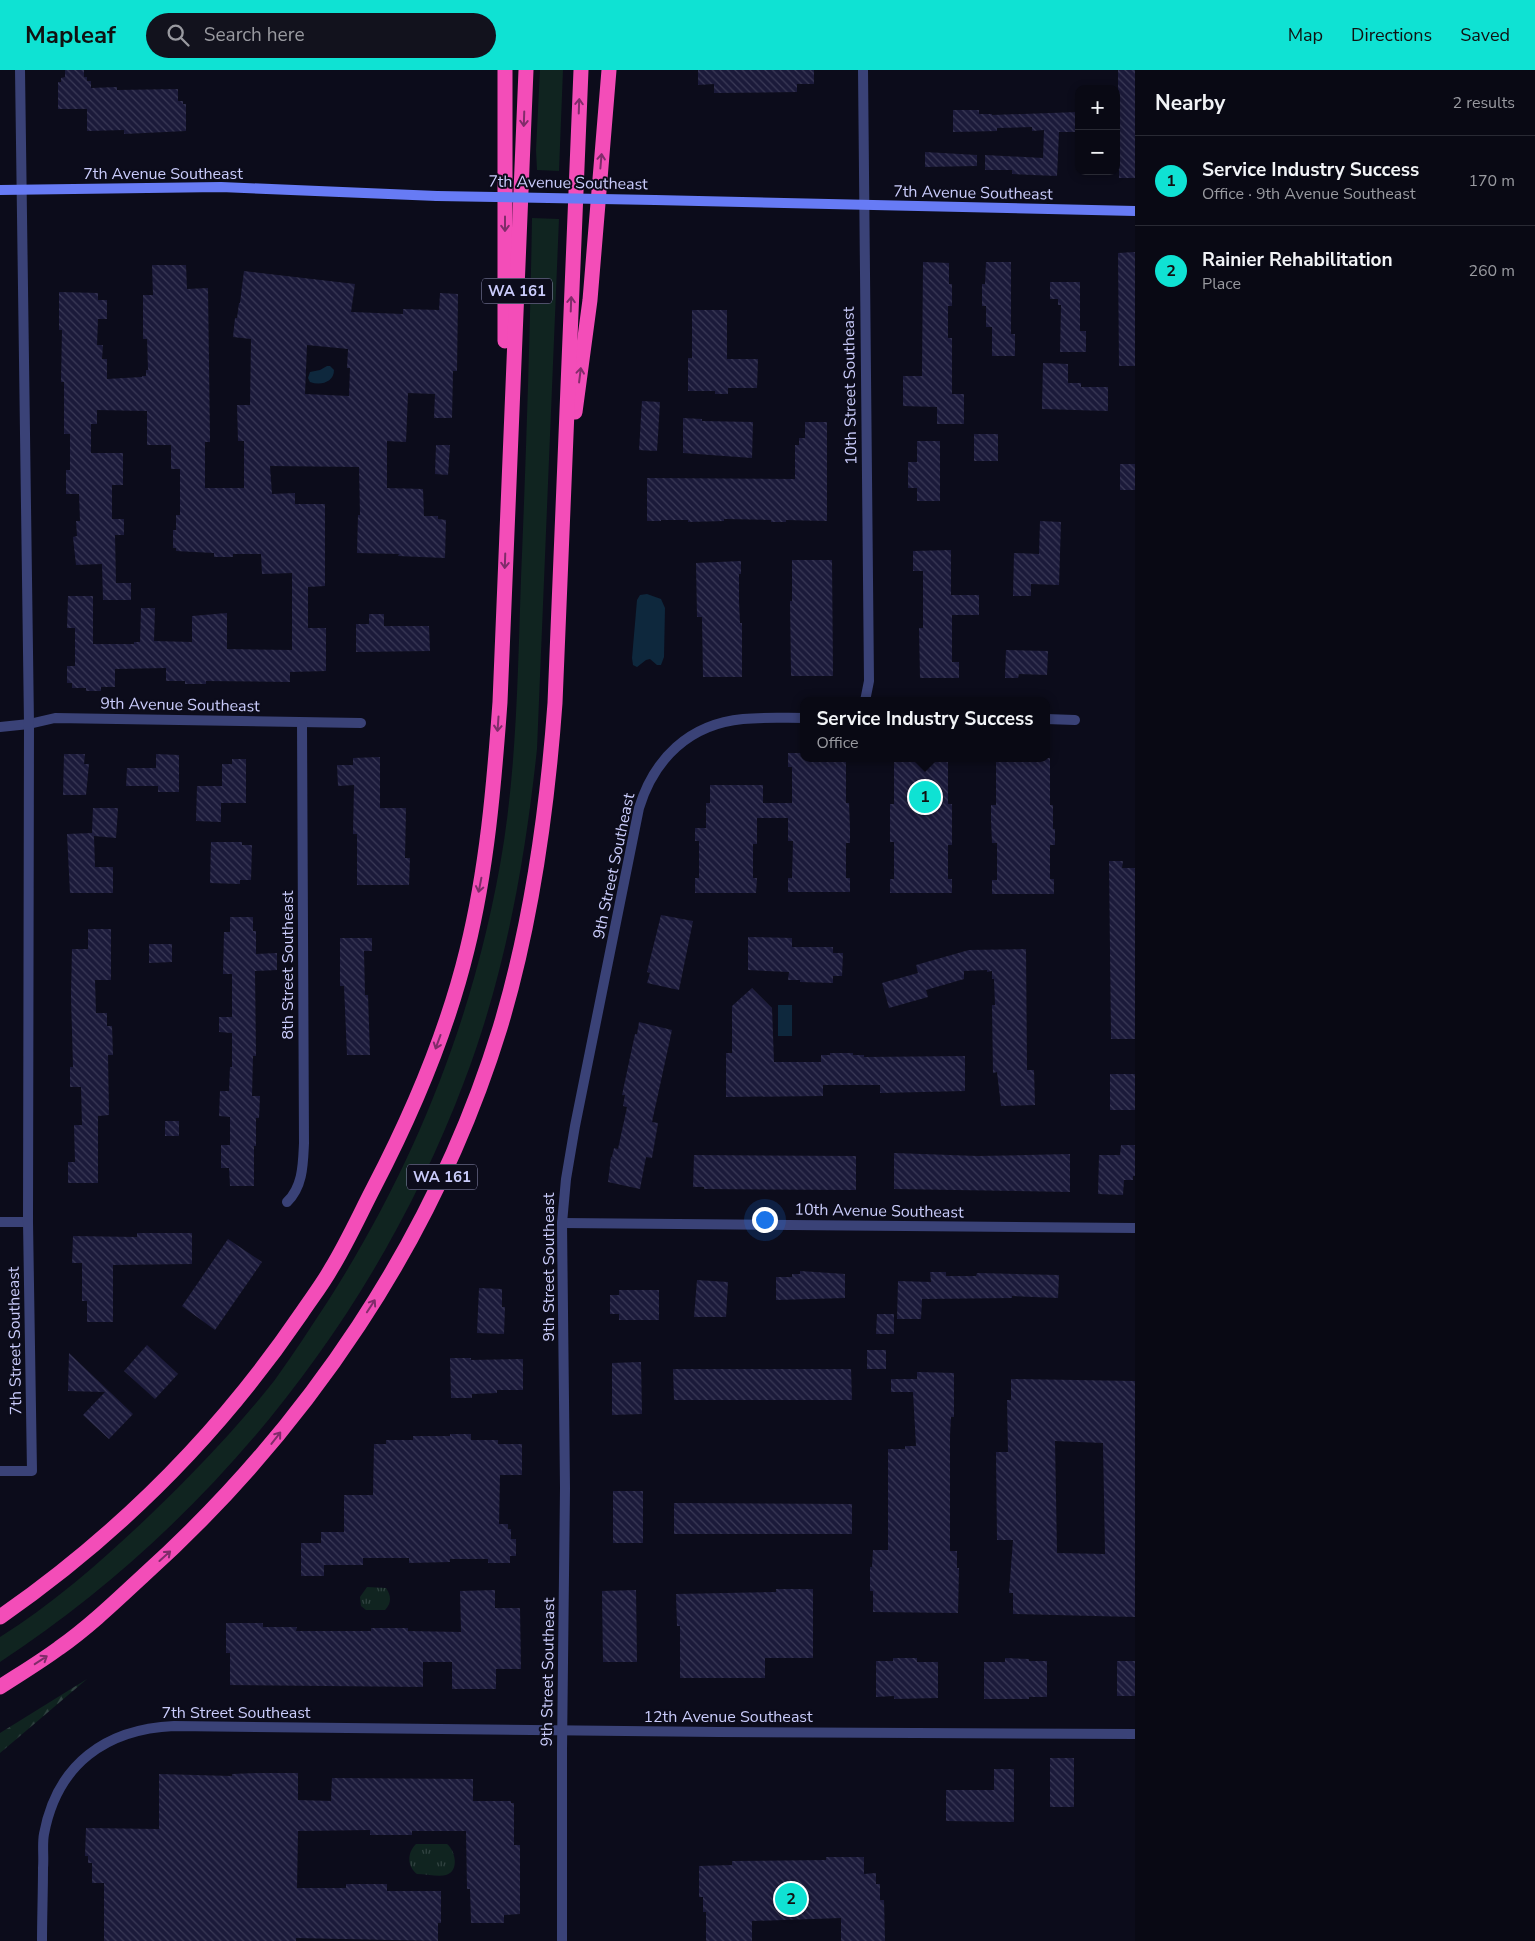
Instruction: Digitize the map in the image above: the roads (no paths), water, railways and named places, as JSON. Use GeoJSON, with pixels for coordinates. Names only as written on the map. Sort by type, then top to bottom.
{"type":"FeatureCollection","features":[{"type":"Feature","properties":{"kind":"highway"},"geometry":{"type":"LineString","coordinates":[[505,70],[507,513]]}},
{"type":"Feature","properties":{"kind":"highway","name":"WA 161"},"geometry":{"type":"LineString","coordinates":[[0,1617],[81,1557],[144,1501],[207,1436],[268,1362],[332,1269],[412,1109],[447,1017],[468,950],[484,861],[495,774],[526,70]]}},
{"type":"Feature","properties":{"kind":"highway","name":"WA 161"},"geometry":{"type":"LineString","coordinates":[[0,1687],[61,1647],[176,1546],[258,1460],[318,1385],[398,1264],[453,1153],[500,1029],[520,955],[539,862],[550,779],[555,703],[580,70]]}},
{"type":"Feature","properties":{"kind":"highway"},"geometry":{"type":"LineString","coordinates":[[562,510],[590,300],[609,70]]}},
{"type":"Feature","properties":{"kind":"street","name":"7th Street Southeast"},"geometry":{"type":"LineString","coordinates":[[0,1471],[32,1471],[28,1222],[29,724],[20,70]]}},
{"type":"Feature","properties":{"kind":"street","name":"10th Street Southeast"},"geometry":{"type":"LineString","coordinates":[[862,70],[869,680],[866,697]]}},
{"type":"Feature","properties":{"kind":"street","name":"7th Avenue Southeast"},"geometry":{"type":"LineString","coordinates":[[0,190],[221,187],[437,196],[1135,211]]}},
{"type":"Feature","properties":{"kind":"street","name":"9th Avenue Southeast"},"geometry":{"type":"LineString","coordinates":[[0,727],[29,724],[55,718],[361,723]]}},
{"type":"Feature","properties":{"kind":"street","name":"9th Street Southeast"},"geometry":{"type":"LineString","coordinates":[[562,1941],[565,1488],[562,1223],[566,1179],[575,1126],[637,817],[645,790],[654,771],[684,740],[723,723],[742,719],[800,718]]}},
{"type":"Feature","properties":{"kind":"street"},"geometry":{"type":"LineString","coordinates":[[1050,719],[1076,720]]}},
{"type":"Feature","properties":{"kind":"street","name":"8th Street Southeast"},"geometry":{"type":"LineString","coordinates":[[287,1202],[295,1192],[298,1184],[304,1155],[302,723]]}},
{"type":"Feature","properties":{"kind":"street"},"geometry":{"type":"LineString","coordinates":[[0,1222],[28,1222]]}},
{"type":"Feature","properties":{"kind":"street","name":"10th Avenue Southeast"},"geometry":{"type":"LineString","coordinates":[[562,1223],[1135,1228]]}},
{"type":"Feature","properties":{"kind":"street","name":"7th Street Southeast"},"geometry":{"type":"LineString","coordinates":[[42,1941],[44,1836],[55,1798],[63,1782],[73,1768],[84,1758],[102,1745],[125,1734],[164,1726],[320,1728]]}},
{"type":"Feature","properties":{"kind":"street","name":"12th Avenue Southeast"},"geometry":{"type":"LineString","coordinates":[[320,1728],[1135,1734]]}},
{"type":"Feature","properties":{"kind":"water"},"geometry":{"type":"Polygon","coordinates":[[[327,366],[334,370],[332,378],[318,384],[310,382],[308,378],[310,372],[327,366]]]}},
{"type":"Feature","properties":{"kind":"water"},"geometry":{"type":"Polygon","coordinates":[[[647,594],[661,599],[665,608],[664,657],[661,665],[657,665],[650,659],[637,667],[633,665],[632,658],[637,600],[640,595],[647,594]]]}},
{"type":"Feature","properties":{"kind":"water"},"geometry":{"type":"Polygon","coordinates":[[[778,1005],[792,1005],[792,1036],[778,1036],[778,1005]]]}},
{"type":"Feature","properties":{"kind":"place","name":"Service Industry Success"},"geometry":{"type":"Point","coordinates":[925,797]}},
{"type":"Feature","properties":{"kind":"place","name":"Rainier Rehabilitation"},"geometry":{"type":"Point","coordinates":[791,1899]}}]}
